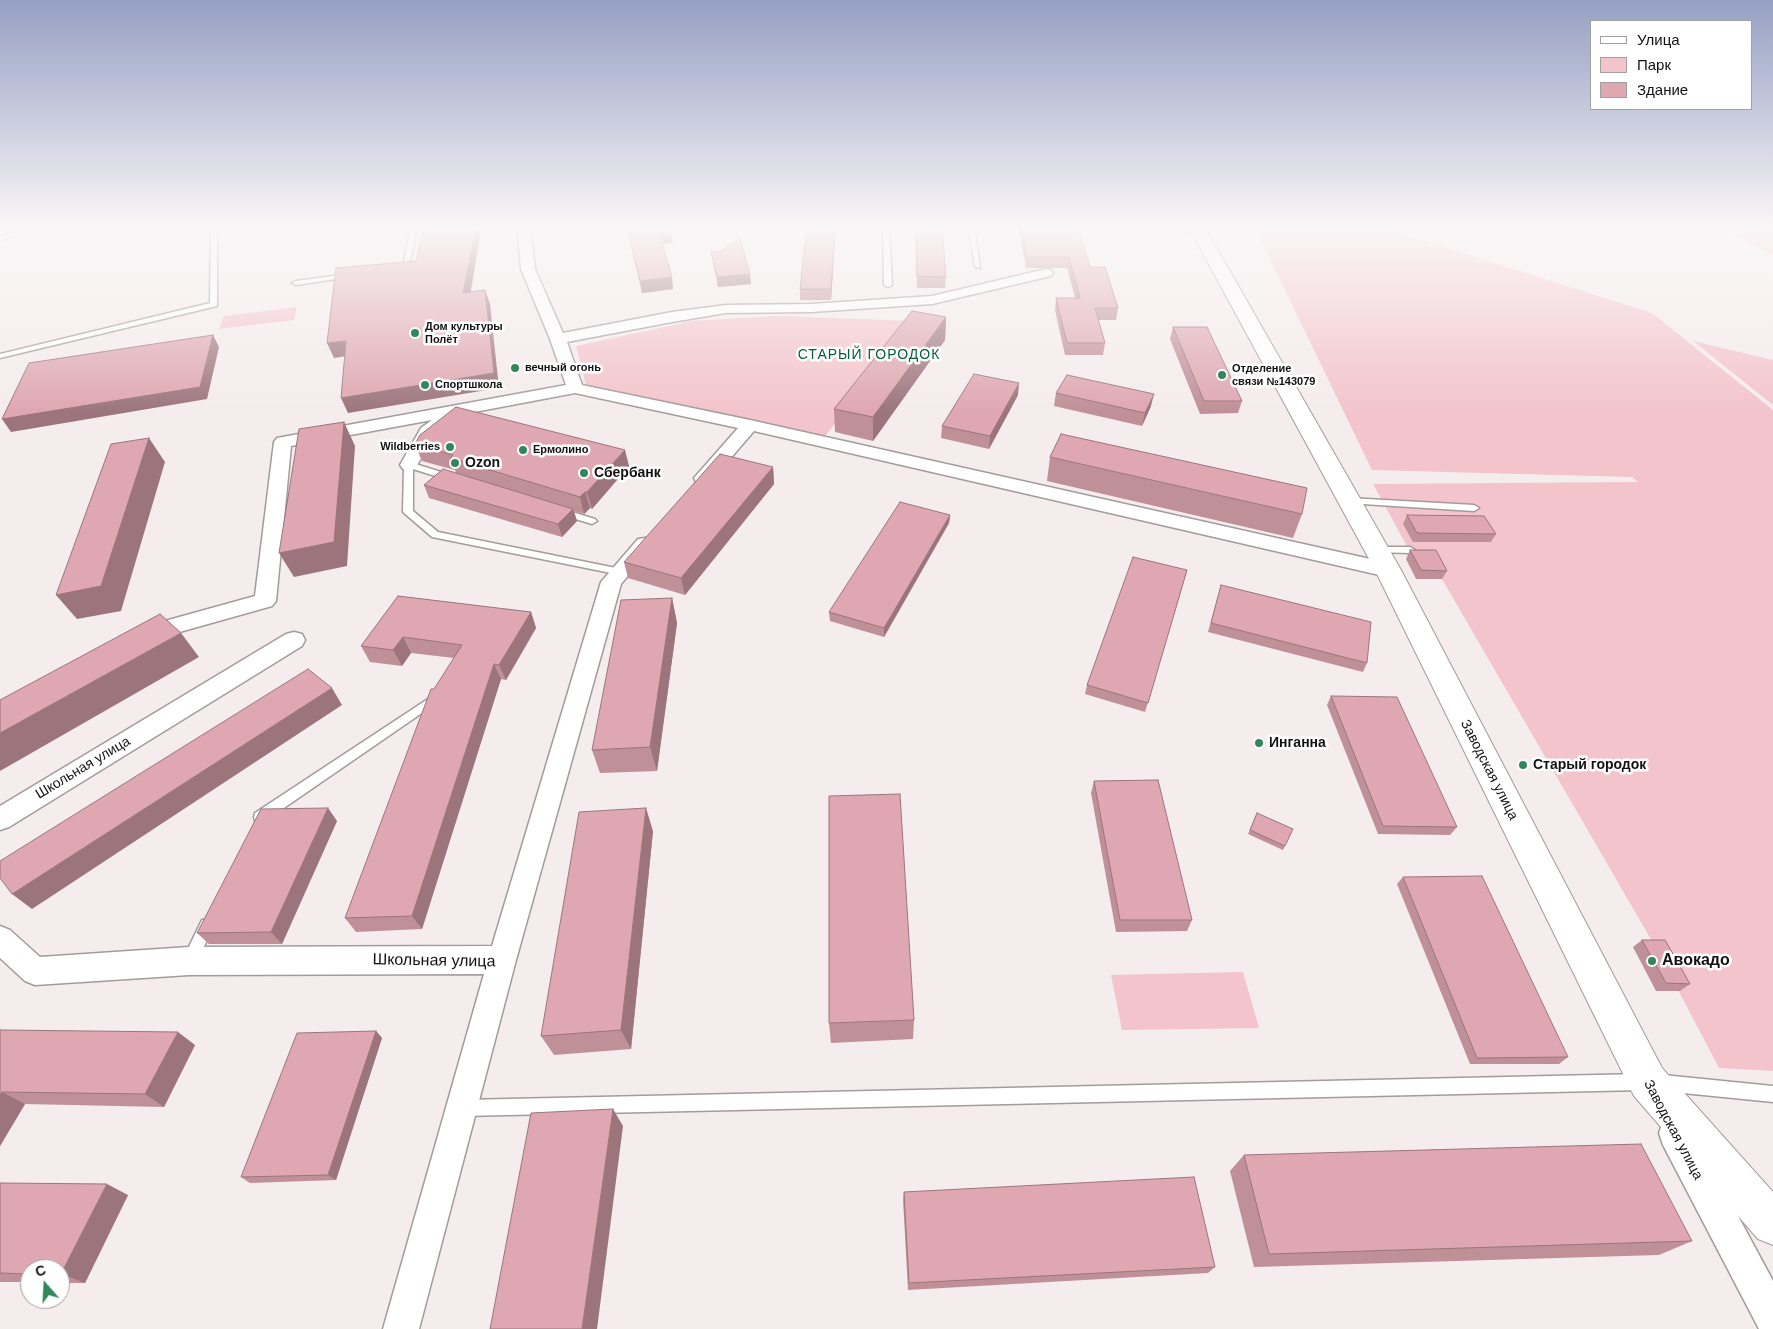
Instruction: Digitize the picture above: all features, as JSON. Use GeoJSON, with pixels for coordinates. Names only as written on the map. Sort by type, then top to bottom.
{"type":"FeatureCollection","features":[{"type":"Feature","properties":{"kind":"main road","name":"Заводская улица"},"geometry":{"type":"LineString","coordinates":[[1231,288],[1382,560],[1648,1082]]}},
{"type":"Feature","properties":{"kind":"main road"},"geometry":{"type":"LineString","coordinates":[[1648,1082],[1773,1224]]}},
{"type":"Feature","properties":{"kind":"street"},"geometry":{"type":"LineString","coordinates":[[536,288],[558,339],[574,388]]}},
{"type":"Feature","properties":{"kind":"street"},"geometry":{"type":"LineString","coordinates":[[558,339],[672,317],[726,309],[810,308],[932,300],[983,288]]}},
{"type":"Feature","properties":{"kind":"street"},"geometry":{"type":"LineString","coordinates":[[124,639],[265,600],[283,442],[574,388],[1382,560]]}},
{"type":"Feature","properties":{"kind":"street"},"geometry":{"type":"LineString","coordinates":[[409,465],[427,432],[459,410]]}},
{"type":"Feature","properties":{"kind":"street"},"geometry":{"type":"LineString","coordinates":[[692,491],[750,425]]}},
{"type":"Feature","properties":{"kind":"street"},"geometry":{"type":"LineString","coordinates":[[502,960],[611,582],[659,528]]}},
{"type":"Feature","properties":{"kind":"street","name":"Школьная улица"},"geometry":{"type":"LineString","coordinates":[[0,819],[294,640]]}},
{"type":"Feature","properties":{"kind":"street","name":"Школьная улица"},"geometry":{"type":"LineString","coordinates":[[0,939],[35,971],[189,960],[502,960],[401,1329]]}},
{"type":"Feature","properties":{"kind":"street","name":"Заводская улица"},"geometry":{"type":"LineString","coordinates":[[1648,1082],[1773,1318]]}},
{"type":"Feature","properties":{"kind":"lane"},"geometry":{"type":"LineString","coordinates":[[0,356],[214,304],[214,288]]}},
{"type":"Feature","properties":{"kind":"lane"},"geometry":{"type":"LineString","coordinates":[[464,482],[409,465],[408,512],[435,535],[621,572]]}},
{"type":"Feature","properties":{"kind":"lane"},"geometry":{"type":"LineString","coordinates":[[1349,501],[1474,508]]}},
{"type":"Feature","properties":{"kind":"lane"},"geometry":{"type":"LineString","coordinates":[[555,510],[592,521]]}},
{"type":"Feature","properties":{"kind":"lane"},"geometry":{"type":"LineString","coordinates":[[1382,560],[1410,550]]}},
{"type":"Feature","properties":{"kind":"lane"},"geometry":{"type":"LineString","coordinates":[[255,826],[259,817],[431,701]]}},
{"type":"Feature","properties":{"kind":"lane"},"geometry":{"type":"LineString","coordinates":[[189,960],[211,916]]}},
{"type":"Feature","properties":{"kind":"lane"},"geometry":{"type":"LineString","coordinates":[[462,1108],[1648,1082],[1773,1094]]}},
{"type":"Feature","properties":{"kind":"green space"},"geometry":{"type":"Polygon","coordinates":[[[1284,288],[1573,288],[1652,313],[1773,410],[1773,1071],[1719,1068],[1656,948],[1431,560],[1414,559],[1373,484],[1638,482],[1632,477],[1372,470],[1284,288]]]}},
{"type":"Feature","properties":{"kind":"green space"},"geometry":{"type":"Polygon","coordinates":[[[297,307],[294,320],[219,329],[224,316],[297,307]]]}},
{"type":"Feature","properties":{"kind":"green space"},"geometry":{"type":"Polygon","coordinates":[[[776,316],[916,321],[825,436],[586,385],[576,346],[692,321],[776,316]]]}},
{"type":"Feature","properties":{"kind":"green space"},"geometry":{"type":"Polygon","coordinates":[[[1693,341],[1773,360],[1773,405],[1693,341]]]}},
{"type":"Feature","properties":{"kind":"green space"},"geometry":{"type":"Polygon","coordinates":[[[1243,972],[1259,1028],[1122,1030],[1111,975],[1243,972]]]}},
{"type":"Feature","properties":{"kind":"building"},"geometry":{"type":"Polygon","coordinates":[[[334,288],[464,288],[463,293],[485,290],[494,373],[341,398],[346,341],[327,343],[334,288]]]}},
{"type":"Feature","properties":{"kind":"building"},"geometry":{"type":"Polygon","coordinates":[[[800,288],[831,288],[831,289],[800,288]]]}},
{"type":"Feature","properties":{"kind":"building"},"geometry":{"type":"Polygon","coordinates":[[[1077,288],[1112,288],[1118,308],[1095,308],[1105,343],[1067,343],[1056,298],[1080,298],[1077,288]]]}},
{"type":"Feature","properties":{"kind":"building"},"geometry":{"type":"Polygon","coordinates":[[[912,311],[946,317],[873,417],[834,409],[912,311]]]}},
{"type":"Feature","properties":{"kind":"building"},"geometry":{"type":"Polygon","coordinates":[[[1173,327],[1207,327],[1242,401],[1204,401],[1173,327]]]}},
{"type":"Feature","properties":{"kind":"building"},"geometry":{"type":"Polygon","coordinates":[[[213,335],[200,387],[2,419],[29,363],[213,335]]]}},
{"type":"Feature","properties":{"kind":"building"},"geometry":{"type":"Polygon","coordinates":[[[974,374],[1019,383],[990,436],[942,426],[974,374]]]}},
{"type":"Feature","properties":{"kind":"building"},"geometry":{"type":"Polygon","coordinates":[[[1067,375],[1154,394],[1145,413],[1056,393],[1067,375]]]}},
{"type":"Feature","properties":{"kind":"building"},"geometry":{"type":"Polygon","coordinates":[[[456,407],[625,450],[587,492],[580,497],[450,458],[453,455],[415,444],[420,435],[456,407]]]}},
{"type":"Feature","properties":{"kind":"building"},"geometry":{"type":"Polygon","coordinates":[[[344,422],[334,542],[279,553],[299,429],[344,422]]]}},
{"type":"Feature","properties":{"kind":"building"},"geometry":{"type":"Polygon","coordinates":[[[1061,434],[1307,488],[1302,514],[1050,457],[1061,434]]]}},
{"type":"Feature","properties":{"kind":"building"},"geometry":{"type":"Polygon","coordinates":[[[149,438],[101,586],[56,595],[111,444],[149,438]]]}},
{"type":"Feature","properties":{"kind":"building"},"geometry":{"type":"Polygon","coordinates":[[[720,454],[773,467],[681,578],[624,562],[720,454]]]}},
{"type":"Feature","properties":{"kind":"building"},"geometry":{"type":"Polygon","coordinates":[[[443,469],[573,509],[558,524],[424,485],[443,469]]]}},
{"type":"Feature","properties":{"kind":"building"},"geometry":{"type":"Polygon","coordinates":[[[900,502],[950,515],[884,628],[829,612],[900,502]]]}},
{"type":"Feature","properties":{"kind":"building"},"geometry":{"type":"Polygon","coordinates":[[[1407,515],[1484,516],[1496,534],[1417,533],[1407,515]]]}},
{"type":"Feature","properties":{"kind":"building"},"geometry":{"type":"Polygon","coordinates":[[[1410,550],[1436,550],[1447,571],[1421,570],[1410,550]]]}},
{"type":"Feature","properties":{"kind":"building"},"geometry":{"type":"Polygon","coordinates":[[[1133,557],[1187,570],[1148,703],[1087,685],[1133,557]]]}},
{"type":"Feature","properties":{"kind":"building"},"geometry":{"type":"Polygon","coordinates":[[[1221,585],[1371,622],[1367,663],[1211,623],[1221,585]]]}},
{"type":"Feature","properties":{"kind":"building"},"geometry":{"type":"Polygon","coordinates":[[[398,596],[531,612],[499,665],[494,664],[412,916],[345,918],[431,689],[434,689],[462,645],[403,637],[393,650],[361,646],[398,596]]]}},
{"type":"Feature","properties":{"kind":"building"},"geometry":{"type":"Polygon","coordinates":[[[672,598],[650,747],[592,750],[621,600],[672,598]]]}},
{"type":"Feature","properties":{"kind":"building"},"geometry":{"type":"Polygon","coordinates":[[[160,614],[181,633],[0,733],[0,700],[160,614]]]}},
{"type":"Feature","properties":{"kind":"building"},"geometry":{"type":"Polygon","coordinates":[[[308,669],[332,688],[12,894],[0,878],[0,861],[308,669]]]}},
{"type":"Feature","properties":{"kind":"building"},"geometry":{"type":"Polygon","coordinates":[[[1331,696],[1397,697],[1457,827],[1383,826],[1331,696]]]}},
{"type":"Feature","properties":{"kind":"building"},"geometry":{"type":"Polygon","coordinates":[[[1158,780],[1192,920],[1120,920],[1094,781],[1158,780]]]}},
{"type":"Feature","properties":{"kind":"building"},"geometry":{"type":"Polygon","coordinates":[[[900,794],[914,1020],[829,1023],[829,796],[900,794]]]}},
{"type":"Feature","properties":{"kind":"building"},"geometry":{"type":"Polygon","coordinates":[[[328,808],[271,932],[197,933],[261,809],[328,808]]]}},
{"type":"Feature","properties":{"kind":"building"},"geometry":{"type":"Polygon","coordinates":[[[646,808],[621,1030],[541,1036],[579,812],[646,808]]]}},
{"type":"Feature","properties":{"kind":"building"},"geometry":{"type":"Polygon","coordinates":[[[1257,813],[1293,829],[1285,846],[1250,830],[1257,813]]]}},
{"type":"Feature","properties":{"kind":"building"},"geometry":{"type":"Polygon","coordinates":[[[1482,876],[1568,1057],[1477,1058],[1403,877],[1482,876]]]}},
{"type":"Feature","properties":{"kind":"building"},"geometry":{"type":"Polygon","coordinates":[[[1642,940],[1665,940],[1690,984],[1666,983],[1642,940]]]}},
{"type":"Feature","properties":{"kind":"building"},"geometry":{"type":"Polygon","coordinates":[[[0,1030],[178,1032],[145,1094],[2,1092],[0,1095],[0,1030]]]}},
{"type":"Feature","properties":{"kind":"building"},"geometry":{"type":"Polygon","coordinates":[[[376,1031],[328,1175],[241,1177],[297,1033],[376,1031]]]}},
{"type":"Feature","properties":{"kind":"building"},"geometry":{"type":"Polygon","coordinates":[[[613,1109],[582,1329],[490,1329],[531,1113],[613,1109]]]}},
{"type":"Feature","properties":{"kind":"building"},"geometry":{"type":"Polygon","coordinates":[[[1641,1144],[1692,1241],[1269,1254],[1244,1155],[1641,1144]]]}},
{"type":"Feature","properties":{"kind":"building"},"geometry":{"type":"Polygon","coordinates":[[[1194,1177],[1215,1267],[909,1283],[904,1192],[1194,1177]]]}},
{"type":"Feature","properties":{"kind":"building"},"geometry":{"type":"Polygon","coordinates":[[[0,1183],[107,1184],[69,1259],[20,1259],[20,1274],[0,1273],[0,1183]]]}},
{"type":"Feature","properties":{"kind":"place","name":"Дом культуры Полёт"},"geometry":{"type":"Point","coordinates":[415,333]}},
{"type":"Feature","properties":{"kind":"place","name":"вечный огонь"},"geometry":{"type":"Point","coordinates":[515,368]}},
{"type":"Feature","properties":{"kind":"place","name":"Отделение связи №143079"},"geometry":{"type":"Point","coordinates":[1222,375]}},
{"type":"Feature","properties":{"kind":"place","name":"Спортшкола"},"geometry":{"type":"Point","coordinates":[425,385]}},
{"type":"Feature","properties":{"kind":"place","name":"Wildberries"},"geometry":{"type":"Point","coordinates":[450,447]}},
{"type":"Feature","properties":{"kind":"place","name":"Ермолино"},"geometry":{"type":"Point","coordinates":[523,450]}},
{"type":"Feature","properties":{"kind":"place","name":"Ozon"},"geometry":{"type":"Point","coordinates":[455,463]}},
{"type":"Feature","properties":{"kind":"place","name":"Сбербанк"},"geometry":{"type":"Point","coordinates":[584,473]}},
{"type":"Feature","properties":{"kind":"place","name":"Инганна"},"geometry":{"type":"Point","coordinates":[1259,743]}},
{"type":"Feature","properties":{"kind":"place","name":"Старый городок"},"geometry":{"type":"Point","coordinates":[1523,765]}},
{"type":"Feature","properties":{"kind":"place","name":"Авокадо"},"geometry":{"type":"Point","coordinates":[1652,961]}},
{"type":"Feature","properties":{"kind":"district","name":"СТАРЫЙ ГОРОДОК"},"geometry":{"type":"Point","coordinates":[869,355]}}]}
